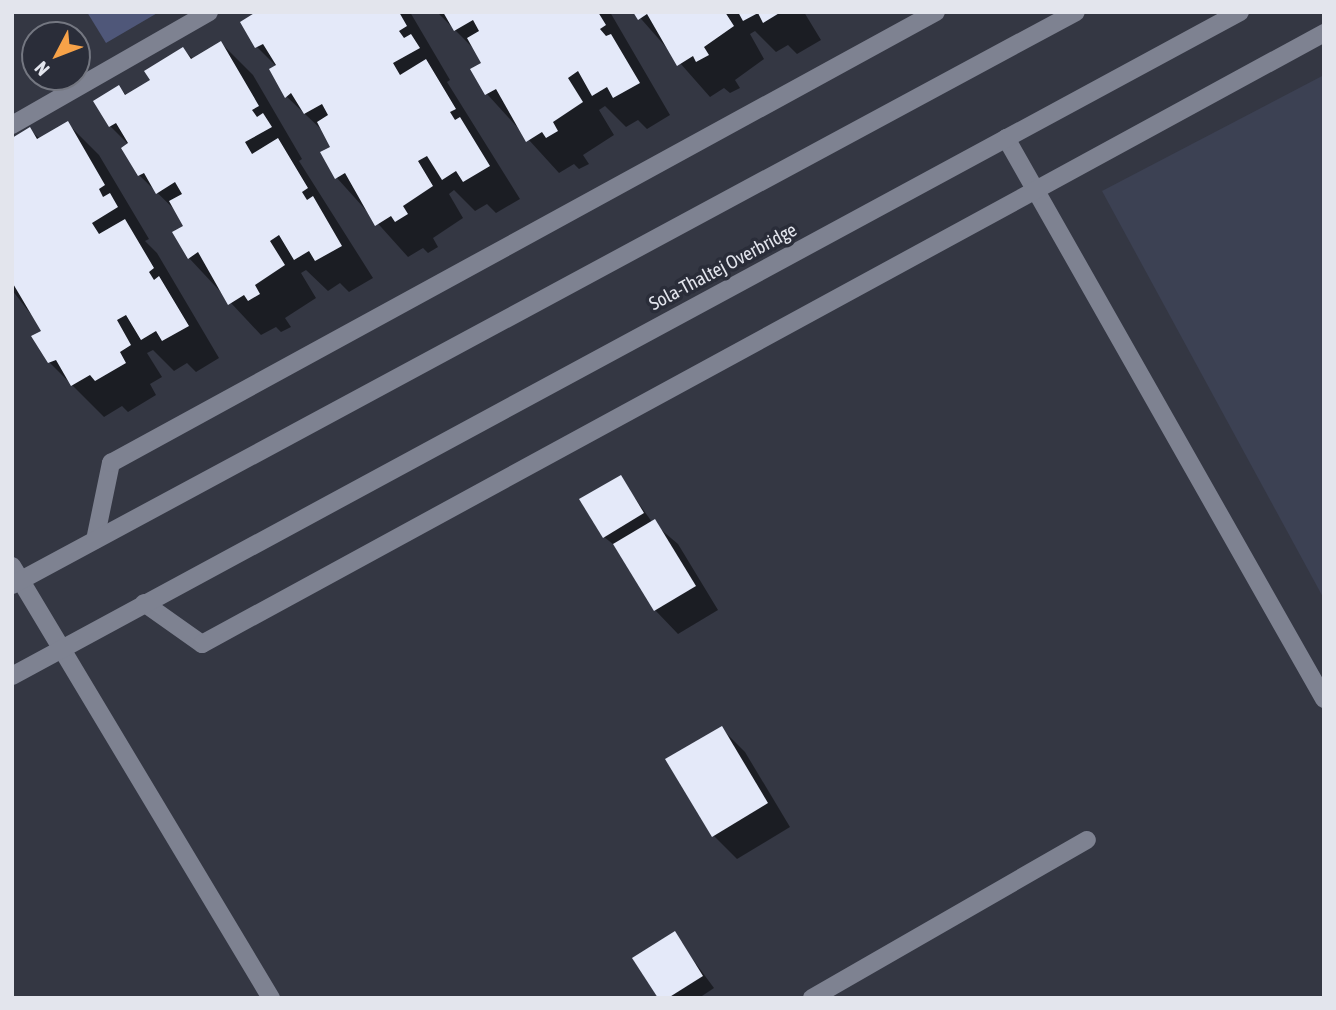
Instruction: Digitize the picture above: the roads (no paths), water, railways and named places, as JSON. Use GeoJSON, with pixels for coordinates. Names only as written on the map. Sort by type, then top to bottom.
{"type":"FeatureCollection","features":[{"type":"Feature","properties":{"kind":"street"},"geometry":{"type":"LineString","coordinates":[[12,125],[209,12]]}},
{"type":"Feature","properties":{"kind":"street"},"geometry":{"type":"LineString","coordinates":[[95,540],[111,463],[936,12]]}},
{"type":"Feature","properties":{"kind":"street"},"geometry":{"type":"LineString","coordinates":[[271,998],[62,648],[15,577],[95,540],[1076,12]]}},
{"type":"Feature","properties":{"kind":"street","name":"Sola-Thaltej Overbridge"},"geometry":{"type":"LineString","coordinates":[[12,676],[1240,12]]}},
{"type":"Feature","properties":{"kind":"street"},"geometry":{"type":"LineString","coordinates":[[144,603],[202,644],[1034,187],[1324,33]]}},
{"type":"Feature","properties":{"kind":"street"},"geometry":{"type":"LineString","coordinates":[[1006,138],[1324,699]]}},
{"type":"Feature","properties":{"kind":"street"},"geometry":{"type":"LineString","coordinates":[[812,998],[1087,841]]}}]}
